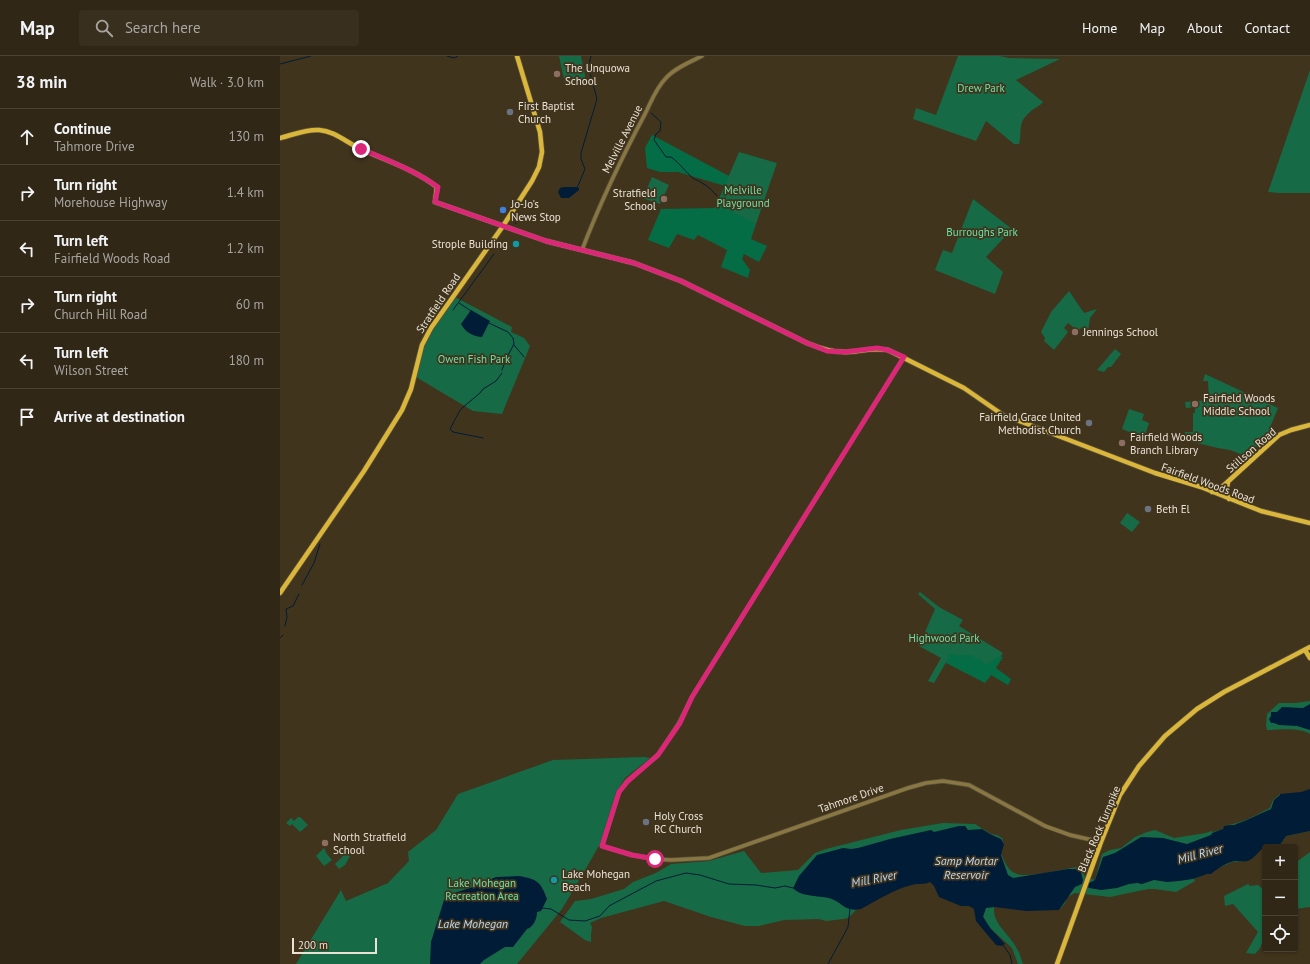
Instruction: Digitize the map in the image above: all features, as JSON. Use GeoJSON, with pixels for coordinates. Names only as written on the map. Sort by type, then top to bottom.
{"type":"FeatureCollection","features":[{"type":"Feature","properties":{"kind":"main road","name":"Stratfield Road"},"geometry":{"type":"LineString","coordinates":[[280,593],[360,477],[402,410],[411,389],[424,339],[503,226],[535,176],[542,152],[539,128],[517,56]]}},
{"type":"Feature","properties":{"kind":"main road","name":"Fairfield Woods Road"},"geometry":{"type":"LineString","coordinates":[[280,138],[314,130],[326,131],[361,149],[414,172],[438,187],[435,202],[546,241],[634,263],[681,281],[807,343],[827,351],[845,352],[877,348],[888,350],[964,388],[1003,415],[1155,473],[1229,498],[1261,512],[1310,522]]}},
{"type":"Feature","properties":{"kind":"main road","name":"Stillson Road"},"geometry":{"type":"LineString","coordinates":[[1212,492],[1228,482],[1279,435],[1310,425]]}},
{"type":"Feature","properties":{"kind":"main road","name":"Stillson Road"},"geometry":{"type":"LineString","coordinates":[[1228,482],[1226,493],[1229,498]]}},
{"type":"Feature","properties":{"kind":"main road","name":"Black Rock Turnpike"},"geometry":{"type":"LineString","coordinates":[[1057,964],[1085,883],[1120,795],[1139,766],[1165,736],[1197,709],[1224,692],[1310,647]]}},
{"type":"Feature","properties":{"kind":"main road"},"geometry":{"type":"LineString","coordinates":[[1305,650],[1310,658]]}},
{"type":"Feature","properties":{"kind":"street","name":"Melville Avenue"},"geometry":{"type":"LineString","coordinates":[[582,250],[597,211],[621,158],[658,88],[666,77],[678,68],[702,56]]}},
{"type":"Feature","properties":{"kind":"street","name":"Tahmore Drive"},"geometry":{"type":"LineString","coordinates":[[904,357],[692,697],[680,723],[658,755],[628,781],[619,792],[602,846],[632,855],[655,859],[671,860],[709,858],[908,788],[926,783],[943,781],[969,786],[1045,826],[1070,836],[1101,842]]}},
{"type":"Feature","properties":{"kind":"green space"},"geometry":{"type":"Polygon","coordinates":[[[559,56],[581,56],[586,80],[565,84],[559,56]]]}},
{"type":"Feature","properties":{"kind":"green space","name":"Drew Park"},"geometry":{"type":"Polygon","coordinates":[[[958,56],[1000,56],[1008,58],[1060,59],[1016,80],[1043,102],[1030,112],[1023,120],[1021,124],[1019,144],[1014,144],[986,121],[976,141],[913,119],[916,108],[936,115],[958,56]]]}},
{"type":"Feature","properties":{"kind":"green space"},"geometry":{"type":"Polygon","coordinates":[[[1310,70],[1310,193],[1268,192],[1310,70]]]}},
{"type":"Feature","properties":{"kind":"green space"},"geometry":{"type":"Polygon","coordinates":[[[652,135],[729,176],[718,204],[756,224],[751,239],[767,246],[759,262],[744,254],[742,259],[750,270],[748,278],[721,267],[727,250],[698,235],[694,240],[677,234],[669,248],[648,240],[661,209],[715,208],[725,186],[678,172],[660,172],[647,168],[645,148],[652,135]]]}},
{"type":"Feature","properties":{"kind":"green space","name":"Melville Playground"},"geometry":{"type":"Polygon","coordinates":[[[739,152],[777,163],[756,224],[715,208],[739,152]]]}},
{"type":"Feature","properties":{"kind":"green space"},"geometry":{"type":"Polygon","coordinates":[[[652,177],[669,185],[660,204],[645,199],[644,195],[652,177]]]}},
{"type":"Feature","properties":{"kind":"green space","name":"Burroughs Park"},"geometry":{"type":"Polygon","coordinates":[[[973,199],[1012,229],[986,257],[1003,272],[995,294],[935,270],[943,250],[952,253],[973,199]]]}},
{"type":"Feature","properties":{"kind":"green space"},"geometry":{"type":"Polygon","coordinates":[[[1069,291],[1084,313],[1097,309],[1090,318],[1088,332],[1082,327],[1078,331],[1068,323],[1064,328],[1068,332],[1054,350],[1044,341],[1045,338],[1041,332],[1051,312],[1069,291]]]}},
{"type":"Feature","properties":{"kind":"green space","name":"Owen Fish Park"},"geometry":{"type":"Polygon","coordinates":[[[455,297],[512,327],[511,332],[524,338],[530,346],[502,414],[473,411],[416,377],[424,345],[432,329],[455,297]]]}},
{"type":"Feature","properties":{"kind":"green space"},"geometry":{"type":"Polygon","coordinates":[[[1115,349],[1121,354],[1111,367],[1108,367],[1104,372],[1097,370],[1115,349]]]}},
{"type":"Feature","properties":{"kind":"green space"},"geometry":{"type":"Polygon","coordinates":[[[1205,374],[1278,408],[1269,430],[1273,433],[1246,456],[1230,450],[1176,438],[1176,435],[1185,434],[1185,432],[1193,432],[1193,413],[1195,413],[1195,407],[1186,408],[1185,402],[1209,400],[1208,381],[1203,381],[1205,374]]]}},
{"type":"Feature","properties":{"kind":"green space"},"geometry":{"type":"Polygon","coordinates":[[[1129,409],[1144,414],[1142,420],[1149,423],[1144,438],[1122,429],[1129,409]]]}},
{"type":"Feature","properties":{"kind":"green space"},"geometry":{"type":"Polygon","coordinates":[[[1127,513],[1140,522],[1132,532],[1120,523],[1127,513]]]}},
{"type":"Feature","properties":{"kind":"green space","name":"Highwood Park"},"geometry":{"type":"Polygon","coordinates":[[[920,592],[939,607],[963,620],[959,626],[1003,653],[985,680],[948,659],[934,683],[928,681],[941,658],[919,646],[935,609],[918,594],[920,592]]]}},
{"type":"Feature","properties":{"kind":"green space"},"geometry":{"type":"Polygon","coordinates":[[[950,653],[955,655],[972,655],[976,659],[980,659],[986,665],[999,656],[1003,657],[996,668],[1011,679],[1008,685],[991,675],[985,683],[946,663],[950,653]]]}},
{"type":"Feature","properties":{"kind":"green space"},"geometry":{"type":"Polygon","coordinates":[[[1310,701],[1310,734],[1300,730],[1267,730],[1267,714],[1279,703],[1310,701]]]}},
{"type":"Feature","properties":{"kind":"green space","name":"Lake Mohegan Recreation Area"},"geometry":{"type":"Polygon","coordinates":[[[650,758],[625,778],[616,792],[600,844],[562,909],[517,964],[296,964],[341,890],[346,901],[388,883],[409,861],[408,852],[436,830],[458,794],[553,760],[650,758]]]}},
{"type":"Feature","properties":{"kind":"green space"},"geometry":{"type":"Polygon","coordinates":[[[1280,794],[1310,831],[1286,836],[1280,844],[1262,844],[1262,848],[1247,861],[1232,862],[1194,879],[1195,881],[1176,892],[1148,889],[1110,897],[1075,893],[1067,897],[1065,903],[1059,910],[1050,910],[1040,907],[995,904],[994,910],[997,922],[1014,943],[1023,964],[1018,964],[1012,948],[989,927],[977,905],[930,874],[860,906],[848,918],[844,919],[826,921],[819,919],[784,920],[759,926],[745,926],[711,917],[664,901],[601,918],[590,923],[592,927],[591,942],[585,940],[560,922],[575,901],[591,899],[624,889],[633,882],[656,873],[671,864],[709,861],[744,851],[761,873],[798,870],[815,853],[826,849],[901,830],[943,823],[975,824],[991,834],[1002,838],[1004,844],[1000,851],[1008,868],[1014,873],[1030,875],[1080,867],[1082,868],[1085,877],[1095,880],[1102,854],[1110,850],[1121,848],[1135,837],[1155,830],[1174,838],[1211,831],[1213,832],[1223,829],[1224,826],[1238,823],[1270,808],[1273,800],[1280,794]]]}},
{"type":"Feature","properties":{"kind":"green space"},"geometry":{"type":"Polygon","coordinates":[[[300,817],[308,825],[300,832],[292,824],[290,826],[286,823],[291,818],[294,821],[300,817]]]}},
{"type":"Feature","properties":{"kind":"green space"},"geometry":{"type":"Polygon","coordinates":[[[324,848],[332,860],[324,866],[316,856],[324,848]]]}},
{"type":"Feature","properties":{"kind":"green space"},"geometry":{"type":"Polygon","coordinates":[[[1310,852],[1310,907],[1298,909],[1298,880],[1298,861],[1310,852]]]}},
{"type":"Feature","properties":{"kind":"green space"},"geometry":{"type":"Polygon","coordinates":[[[346,853],[350,856],[345,865],[339,869],[335,864],[346,853]]]}},
{"type":"Feature","properties":{"kind":"green space"},"geometry":{"type":"Polygon","coordinates":[[[1248,884],[1250,886],[1258,885],[1262,888],[1262,943],[1255,954],[1246,953],[1258,932],[1233,904],[1225,906],[1224,896],[1248,884]]]}},
{"type":"Feature","properties":{"kind":"water"},"geometry":{"type":"Polygon","coordinates":[[[576,187],[579,188],[579,190],[569,198],[561,198],[558,192],[560,188],[576,187]]]}},
{"type":"Feature","properties":{"kind":"water"},"geometry":{"type":"Polygon","coordinates":[[[471,310],[490,321],[482,337],[470,334],[461,324],[471,310]]]}},
{"type":"Feature","properties":{"kind":"water"},"geometry":{"type":"Polygon","coordinates":[[[1310,704],[1310,730],[1297,726],[1271,723],[1269,719],[1271,712],[1277,712],[1282,707],[1303,708],[1310,704]]]}},
{"type":"Feature","properties":{"kind":"water"},"geometry":{"type":"Polygon","coordinates":[[[1310,789],[1310,831],[1286,836],[1280,844],[1262,844],[1262,849],[1248,861],[1235,861],[1222,866],[1211,874],[1193,879],[1167,882],[1154,880],[1142,884],[1129,884],[1117,888],[1101,890],[1088,887],[1089,883],[1095,880],[1103,857],[1115,853],[1141,837],[1163,838],[1187,844],[1211,835],[1212,833],[1223,829],[1224,826],[1234,825],[1271,809],[1274,800],[1280,794],[1301,792],[1310,789]]]}},
{"type":"Feature","properties":{"kind":"water","name":"Samp Mortar Reservoir"},"geometry":{"type":"Polygon","coordinates":[[[965,826],[968,830],[982,829],[1001,839],[1004,844],[1001,855],[1008,875],[1013,878],[1068,869],[1080,869],[1083,880],[1082,884],[1075,887],[1059,910],[1026,911],[995,907],[986,908],[983,917],[991,929],[1005,944],[1001,946],[996,945],[976,921],[974,909],[969,906],[961,906],[939,897],[934,886],[930,882],[914,884],[899,889],[861,909],[856,910],[845,907],[832,899],[806,895],[793,888],[799,876],[817,855],[843,848],[858,848],[931,830],[934,832],[965,826]]]}},
{"type":"Feature","properties":{"kind":"water","name":"Lake Mohegan"},"geometry":{"type":"Polygon","coordinates":[[[519,876],[530,878],[538,882],[547,899],[541,911],[537,912],[536,919],[533,924],[527,929],[513,947],[505,947],[480,964],[430,964],[431,942],[444,900],[454,893],[496,877],[519,876]]]}},
{"type":"Feature","properties":{"kind":"waterway"},"geometry":{"type":"LineString","coordinates":[[280,64],[311,56]]}},
{"type":"Feature","properties":{"kind":"waterway"},"geometry":{"type":"LineString","coordinates":[[447,56],[454,58],[458,56]]}},
{"type":"Feature","properties":{"kind":"waterway"},"geometry":{"type":"LineString","coordinates":[[577,188],[585,169],[581,159],[581,153],[597,99],[590,73],[589,64],[591,56]]}},
{"type":"Feature","properties":{"kind":"waterway"},"geometry":{"type":"LineString","coordinates":[[651,113],[661,122],[660,131],[656,134],[654,140],[666,157],[671,157],[694,179],[712,190],[717,196]]}},
{"type":"Feature","properties":{"kind":"waterway"},"geometry":{"type":"LineString","coordinates":[[515,224],[518,219]]}},
{"type":"Feature","properties":{"kind":"waterway"},"geometry":{"type":"LineString","coordinates":[[453,310],[494,254]]}},
{"type":"Feature","properties":{"kind":"waterway"},"geometry":{"type":"LineString","coordinates":[[459,303],[471,311]]}},
{"type":"Feature","properties":{"kind":"waterway"},"geometry":{"type":"LineString","coordinates":[[489,323],[508,332],[513,338],[514,344],[502,370]]}},
{"type":"Feature","properties":{"kind":"waterway"},"geometry":{"type":"LineString","coordinates":[[514,345],[524,357]]}},
{"type":"Feature","properties":{"kind":"waterway"},"geometry":{"type":"LineString","coordinates":[[483,438],[453,432],[450,429],[462,408],[483,389],[496,381],[502,373]]}},
{"type":"Feature","properties":{"kind":"waterway"},"geometry":{"type":"LineString","coordinates":[[302,585],[314,563],[320,544]]}},
{"type":"Feature","properties":{"kind":"waterway"},"geometry":{"type":"LineString","coordinates":[[285,626],[287,617],[286,609],[293,606],[299,594]]}},
{"type":"Feature","properties":{"kind":"waterway"},"geometry":{"type":"LineString","coordinates":[[280,638],[283,635]]}},
{"type":"Feature","properties":{"kind":"waterway","name":"Mill River"},"geometry":{"type":"LineString","coordinates":[[542,908],[551,909],[569,920],[585,921],[600,916],[609,906],[656,881],[686,873],[700,875],[729,884],[756,885],[775,888],[785,886],[793,888]]}},
{"type":"Feature","properties":{"kind":"waterway"},"geometry":{"type":"LineString","coordinates":[[828,964],[848,927],[850,908]]}},
{"type":"Feature","properties":{"kind":"waterway"},"geometry":{"type":"LineString","coordinates":[[1003,945],[1010,955],[1012,964]]}},
{"type":"Feature","properties":{"kind":"place","name":"The Unquowa School"},"geometry":{"type":"Point","coordinates":[557,74]}},
{"type":"Feature","properties":{"kind":"place","name":"First Baptist Church"},"geometry":{"type":"Point","coordinates":[510,112]}},
{"type":"Feature","properties":{"kind":"place","name":"Stratfield School"},"geometry":{"type":"Point","coordinates":[664,199]}},
{"type":"Feature","properties":{"kind":"place","name":"Jo-Jo's News Stop"},"geometry":{"type":"Point","coordinates":[503,210]}},
{"type":"Feature","properties":{"kind":"place","name":"Strople Building"},"geometry":{"type":"Point","coordinates":[516,244]}},
{"type":"Feature","properties":{"kind":"place","name":"Jennings School"},"geometry":{"type":"Point","coordinates":[1075,332]}},
{"type":"Feature","properties":{"kind":"place","name":"Fairfield Woods Middle School"},"geometry":{"type":"Point","coordinates":[1195,404]}},
{"type":"Feature","properties":{"kind":"place","name":"Fairfield Grace United Methodist Church"},"geometry":{"type":"Point","coordinates":[1089,423]}},
{"type":"Feature","properties":{"kind":"place","name":"Fairfield Woods Branch Library"},"geometry":{"type":"Point","coordinates":[1122,443]}},
{"type":"Feature","properties":{"kind":"place","name":"Beth El"},"geometry":{"type":"Point","coordinates":[1148,509]}},
{"type":"Feature","properties":{"kind":"place","name":"Holy Cross RC Church"},"geometry":{"type":"Point","coordinates":[646,822]}},
{"type":"Feature","properties":{"kind":"place","name":"North Stratfield School"},"geometry":{"type":"Point","coordinates":[325,843]}},
{"type":"Feature","properties":{"kind":"place","name":"Lake Mohegan Beach"},"geometry":{"type":"Point","coordinates":[554,880]}},
{"type":"Feature","properties":{"kind":"route"},"geometry":{"type":"LineString","coordinates":[[361,149],[396,163],[438,187],[435,202],[546,241],[634,263],[681,281],[786,333],[827,351],[845,352],[877,348],[888,350],[904,357],[692,697],[680,723],[668,738],[658,755],[628,781],[619,792],[602,846],[632,855],[655,859]]}}]}
